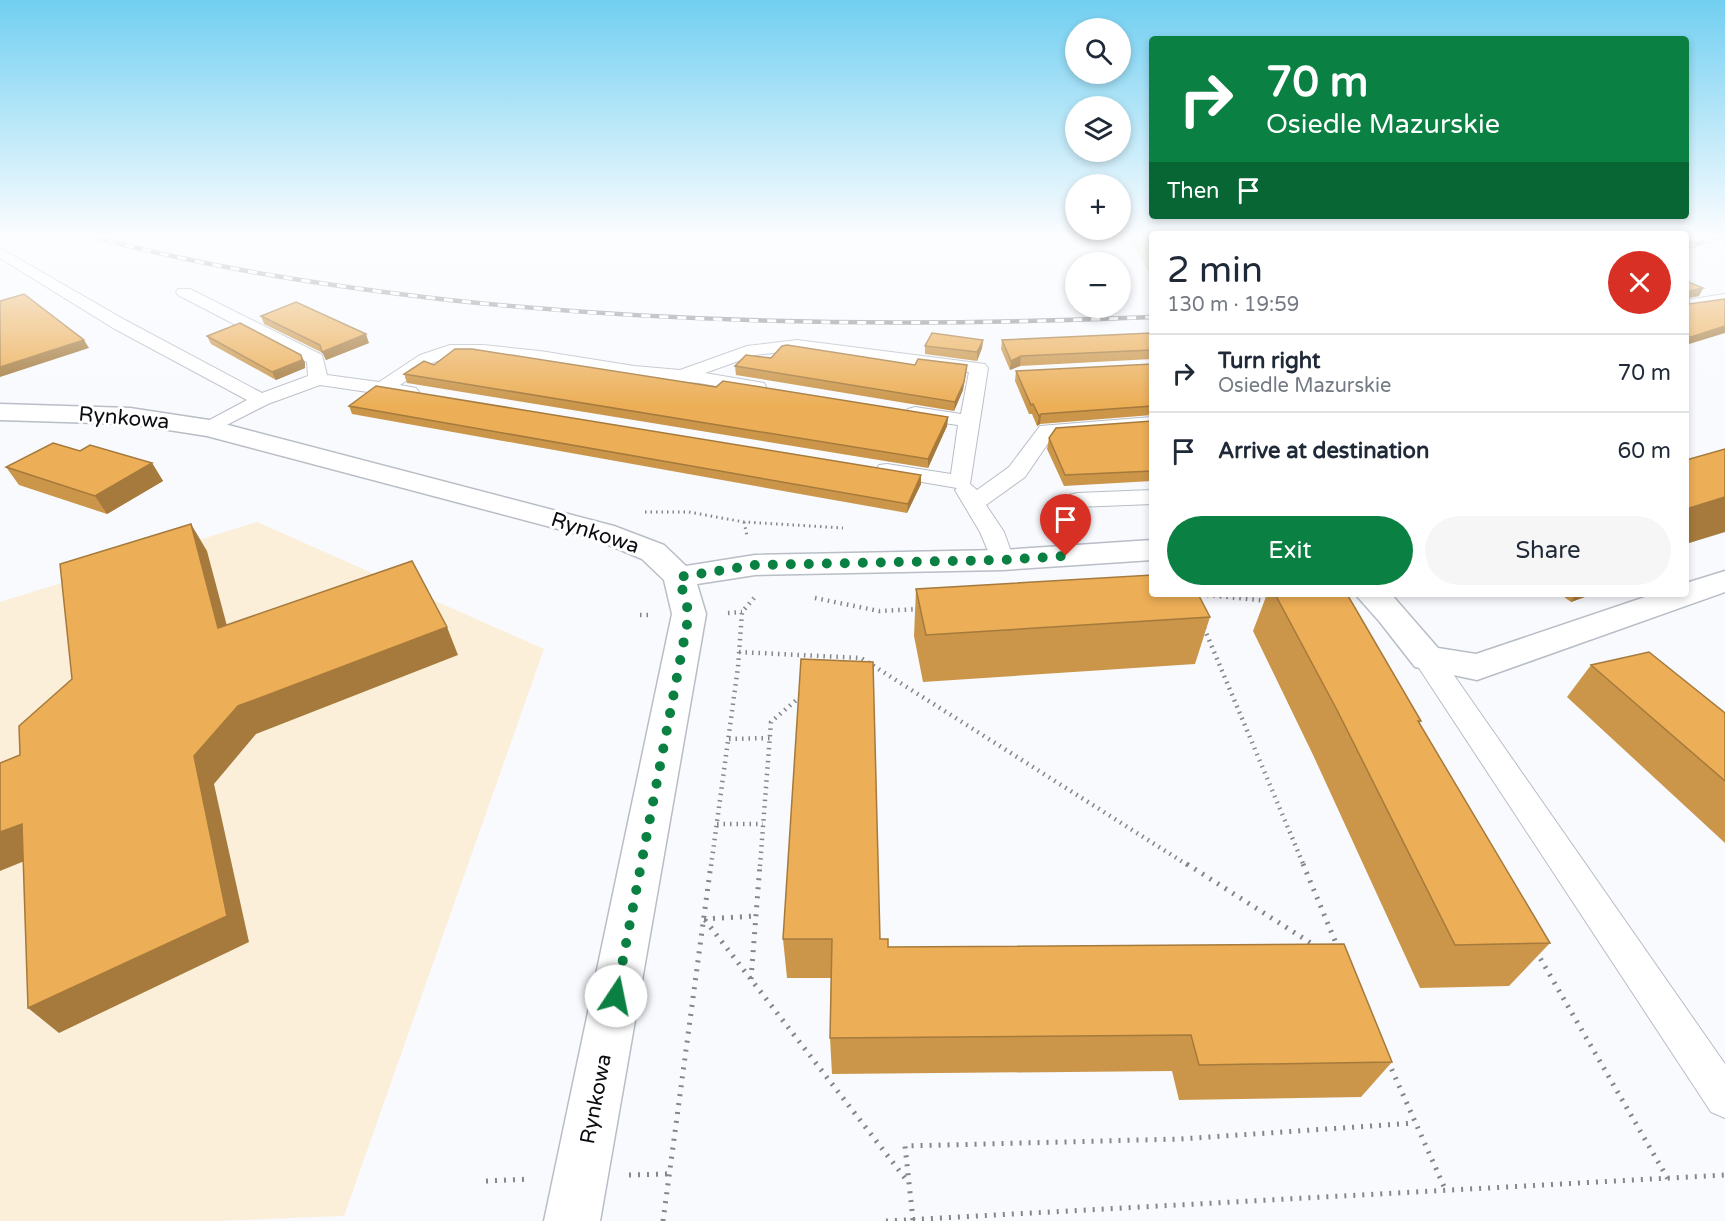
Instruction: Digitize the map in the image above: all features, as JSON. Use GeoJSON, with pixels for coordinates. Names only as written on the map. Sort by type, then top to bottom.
{"type":"FeatureCollection","features":[{"type":"Feature","properties":{"kind":"street","name":"Rynkowa"},"geometry":{"type":"LineString","coordinates":[[0,412],[130,416],[209,428],[603,532],[653,552],[679,577],[689,614],[572,1221]]}},
{"type":"Feature","properties":{"kind":"street"},"geometry":{"type":"LineString","coordinates":[[679,577],[755,565],[1002,560],[1149,550]]}},
{"type":"Feature","properties":{"kind":"street"},"geometry":{"type":"LineString","coordinates":[[1689,593],[1725,581]]}},
{"type":"Feature","properties":{"kind":"street"},"geometry":{"type":"LineString","coordinates":[[1374,597],[1391,613],[1427,658],[1477,667],[1679,597]]}},
{"type":"Feature","properties":{"kind":"lane"},"geometry":{"type":"LineString","coordinates":[[67,293],[118,324],[261,400]]}},
{"type":"Feature","properties":{"kind":"lane"},"geometry":{"type":"LineString","coordinates":[[186,293],[316,359],[318,379]]}},
{"type":"Feature","properties":{"kind":"lane"},"geometry":{"type":"LineString","coordinates":[[1689,305],[1725,299]]}},
{"type":"Feature","properties":{"kind":"lane"},"geometry":{"type":"LineString","coordinates":[[681,376],[728,356],[772,345],[797,345],[980,368],[969,422],[961,482],[992,532],[1002,560]]}},
{"type":"Feature","properties":{"kind":"lane"},"geometry":{"type":"LineString","coordinates":[[384,387],[426,359],[450,350],[483,350],[540,356],[634,372],[681,376],[781,391]]}},
{"type":"Feature","properties":{"kind":"lane"},"geometry":{"type":"LineString","coordinates":[[209,428],[261,400],[318,379],[430,395]]}},
{"type":"Feature","properties":{"kind":"lane"},"geometry":{"type":"LineString","coordinates":[[899,410],[969,422]]}},
{"type":"Feature","properties":{"kind":"lane"},"geometry":{"type":"LineString","coordinates":[[974,504],[1017,472],[1047,430],[1149,423]]}},
{"type":"Feature","properties":{"kind":"lane"},"geometry":{"type":"LineString","coordinates":[[868,467],[961,482]]}},
{"type":"Feature","properties":{"kind":"lane"},"geometry":{"type":"LineString","coordinates":[[1077,500],[1149,497]]}},
{"type":"Feature","properties":{"kind":"lane"},"geometry":{"type":"LineString","coordinates":[[1427,658],[1725,1098]]}},
{"type":"Feature","properties":{"kind":"path"},"geometry":{"type":"LineString","coordinates":[[643,512],[689,512],[744,522],[847,528]]}},
{"type":"Feature","properties":{"kind":"path"},"geometry":{"type":"LineString","coordinates":[[663,1221],[729,739],[742,612],[761,589]]}},
{"type":"Feature","properties":{"kind":"path"},"geometry":{"type":"LineString","coordinates":[[804,596],[879,611],[927,609]]}},
{"type":"Feature","properties":{"kind":"path"},"geometry":{"type":"LineString","coordinates":[[1232,597],[1281,602]]}},
{"type":"Feature","properties":{"kind":"path"},"geometry":{"type":"LineString","coordinates":[[1199,616],[1341,954]]}},
{"type":"Feature","properties":{"kind":"path"},"geometry":{"type":"LineString","coordinates":[[739,652],[861,658],[1325,952]]}},
{"type":"Feature","properties":{"kind":"path"},"geometry":{"type":"LineString","coordinates":[[838,664],[845,657]]}},
{"type":"Feature","properties":{"kind":"path"},"geometry":{"type":"LineString","coordinates":[[751,979],[771,722],[805,693]]}},
{"type":"Feature","properties":{"kind":"path"},"geometry":{"type":"LineString","coordinates":[[729,739],[770,738]]}},
{"type":"Feature","properties":{"kind":"path"},"geometry":{"type":"LineString","coordinates":[[717,824],[763,824]]}},
{"type":"Feature","properties":{"kind":"path"},"geometry":{"type":"LineString","coordinates":[[704,919],[755,916]]}},
{"type":"Feature","properties":{"kind":"path"},"geometry":{"type":"LineString","coordinates":[[704,919],[909,1183]]}},
{"type":"Feature","properties":{"kind":"path"},"geometry":{"type":"LineString","coordinates":[[1532,944],[1668,1179]]}},
{"type":"Feature","properties":{"kind":"path"},"geometry":{"type":"LineString","coordinates":[[1388,1059],[1446,1191]]}},
{"type":"Feature","properties":{"kind":"path"},"geometry":{"type":"LineString","coordinates":[[913,1220],[905,1146],[1180,1139],[1416,1122]]}},
{"type":"Feature","properties":{"kind":"path"},"geometry":{"type":"LineString","coordinates":[[886,1221],[1668,1179],[1725,1174]]}},
{"type":"Feature","properties":{"kind":"shaded area"},"geometry":{"type":"Polygon","coordinates":[[[257,522],[544,649],[344,1216],[216,1221],[0,1221],[0,602],[257,522]]]}},
{"type":"Feature","properties":{"kind":"building"},"geometry":{"type":"Polygon","coordinates":[[[24,294],[84,340],[0,367],[0,301],[24,294]]]}},
{"type":"Feature","properties":{"kind":"building"},"geometry":{"type":"Polygon","coordinates":[[[1725,299],[1725,326],[1689,336],[1689,304],[1725,299]]]}},
{"type":"Feature","properties":{"kind":"building"},"geometry":{"type":"Polygon","coordinates":[[[296,302],[366,334],[322,352],[320,345],[261,316],[296,302]]]}},
{"type":"Feature","properties":{"kind":"building"},"geometry":{"type":"Polygon","coordinates":[[[240,323],[301,355],[302,360],[272,372],[207,336],[240,323]]]}},
{"type":"Feature","properties":{"kind":"building"},"geometry":{"type":"Polygon","coordinates":[[[932,333],[983,340],[977,352],[925,346],[932,333]]]}},
{"type":"Feature","properties":{"kind":"building"},"geometry":{"type":"Polygon","coordinates":[[[1149,333],[1149,350],[1021,356],[1011,361],[1002,340],[1149,333]]]}},
{"type":"Feature","properties":{"kind":"building"},"geometry":{"type":"Polygon","coordinates":[[[782,346],[915,365],[918,359],[967,365],[964,382],[955,402],[735,366],[746,355],[771,358],[782,346]]]}},
{"type":"Feature","properties":{"kind":"building"},"geometry":{"type":"Polygon","coordinates":[[[455,349],[472,349],[716,387],[723,381],[948,417],[928,459],[404,374],[424,361],[434,365],[455,349]]]}},
{"type":"Feature","properties":{"kind":"building"},"geometry":{"type":"Polygon","coordinates":[[[1149,364],[1149,406],[1041,414],[1039,416],[1033,404],[1031,405],[1016,371],[1149,364]]]}},
{"type":"Feature","properties":{"kind":"building"},"geometry":{"type":"Polygon","coordinates":[[[376,386],[921,475],[908,504],[349,406],[376,386]]]}},
{"type":"Feature","properties":{"kind":"building"},"geometry":{"type":"Polygon","coordinates":[[[1149,421],[1149,471],[1065,475],[1049,438],[1056,428],[1149,421]]]}},
{"type":"Feature","properties":{"kind":"building"},"geometry":{"type":"Polygon","coordinates":[[[53,443],[80,451],[90,445],[152,463],[95,496],[6,467],[53,443]]]}},
{"type":"Feature","properties":{"kind":"building"},"geometry":{"type":"Polygon","coordinates":[[[1725,449],[1725,497],[1689,508],[1689,459],[1725,449]]]}},
{"type":"Feature","properties":{"kind":"building"},"geometry":{"type":"Polygon","coordinates":[[[191,524],[218,628],[412,561],[447,627],[238,706],[194,756],[227,916],[28,1008],[22,824],[0,832],[0,763],[20,755],[19,726],[72,679],[60,564],[191,524]]]}},
{"type":"Feature","properties":{"kind":"building"},"geometry":{"type":"Polygon","coordinates":[[[1149,575],[1149,597],[1200,597],[1210,617],[926,635],[916,589],[1149,575]]]}},
{"type":"Feature","properties":{"kind":"building"},"geometry":{"type":"Polygon","coordinates":[[[1277,597],[1349,597],[1421,721],[1418,721],[1550,943],[1455,945],[1337,710],[1277,597]]]}},
{"type":"Feature","properties":{"kind":"building"},"geometry":{"type":"Polygon","coordinates":[[[1649,652],[1725,713],[1725,781],[1591,665],[1649,652]]]}},
{"type":"Feature","properties":{"kind":"building"},"geometry":{"type":"Polygon","coordinates":[[[801,659],[873,662],[880,939],[888,939],[888,947],[1344,944],[1392,1062],[1199,1065],[1191,1035],[830,1038],[832,939],[783,939],[801,659]]]}},
{"type":"Feature","properties":{"kind":"railway"},"geometry":{"type":"LineString","coordinates":[[391,293],[625,315],[800,322],[976,322],[1149,317]]}},
{"type":"Feature","properties":{"kind":"route"},"geometry":{"type":"LineString","coordinates":[[616,996],[689,614],[679,577],[755,565],[1002,560],[1066,556]]}}]}
